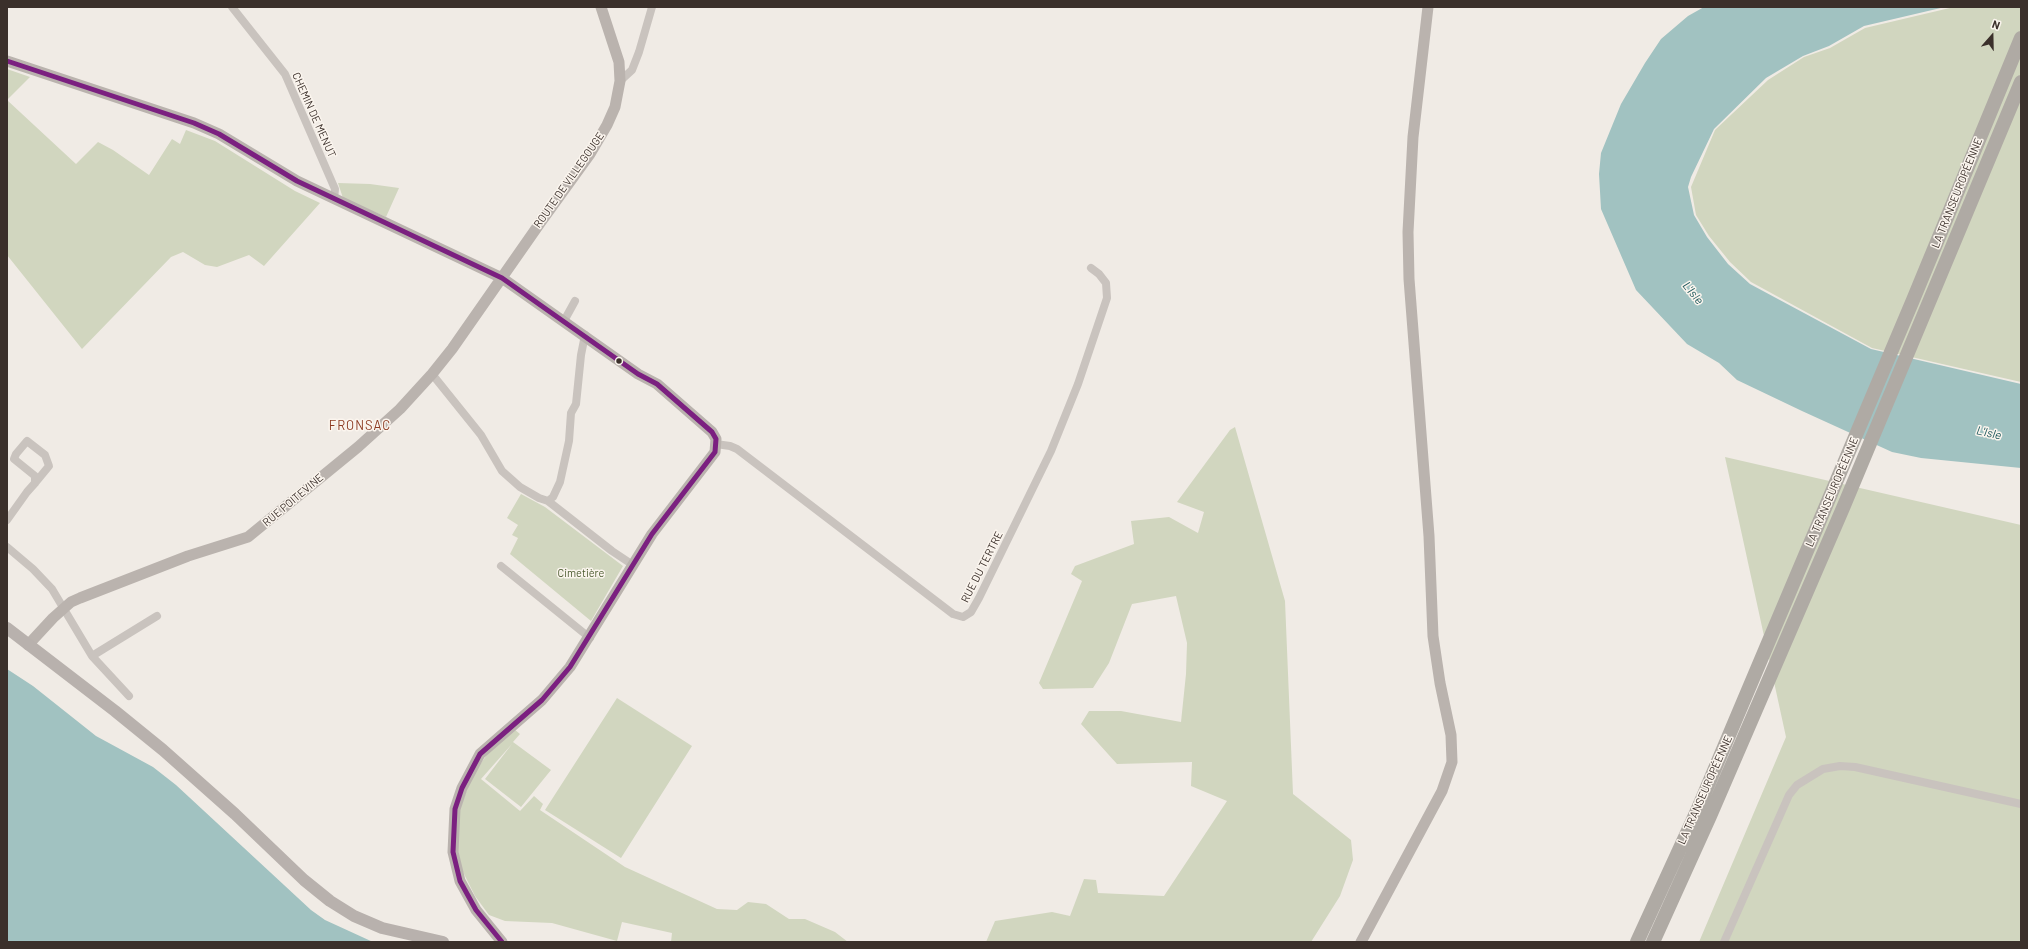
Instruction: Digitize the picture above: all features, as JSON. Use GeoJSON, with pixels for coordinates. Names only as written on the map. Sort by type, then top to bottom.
{"type":"FeatureCollection","features":[{"type":"Feature","properties":{"kind":"highway","name":"LA TRANSEUROPÉENNE"},"geometry":{"type":"LineString","coordinates":[[1637,942],[1697,811],[1913,300],[2020,40]]}},
{"type":"Feature","properties":{"kind":"highway","name":"LA TRANSEUROPÉENNE"},"geometry":{"type":"LineString","coordinates":[[1653,942],[1714,808],[1843,508],[2021,82]]}},
{"type":"Feature","properties":{"kind":"main road"},"geometry":{"type":"LineString","coordinates":[[7,628],[163,750],[235,814],[304,880],[330,901],[354,916],[382,928],[443,942]]}},
{"type":"Feature","properties":{"kind":"street","name":"CHEMIN DE MENUT"},"geometry":{"type":"LineString","coordinates":[[232,7],[285,74],[335,189],[334,199]]}},
{"type":"Feature","properties":{"kind":"street","name":"ROUTE DE VILLEGOUGE"},"geometry":{"type":"LineString","coordinates":[[502,278],[599,140],[615,107],[620,81],[619,62],[601,7]]}},
{"type":"Feature","properties":{"kind":"street"},"geometry":{"type":"LineString","coordinates":[[620,81],[632,70],[639,52],[652,7]]}},
{"type":"Feature","properties":{"kind":"street"},"geometry":{"type":"LineString","coordinates":[[1361,942],[1442,791],[1452,762],[1451,736],[1440,683],[1433,636],[1428,529],[1409,279],[1408,232],[1413,138],[1428,7]]}},
{"type":"Feature","properties":{"kind":"street"},"geometry":{"type":"LineString","coordinates":[[7,61],[194,123],[219,134],[297,181],[470,261],[502,278],[585,335],[638,374],[657,384],[712,432],[716,438],[716,444],[710,459],[679,497],[633,565],[590,638],[570,667],[542,700],[480,754],[462,788],[455,809],[452,831],[453,852],[460,881],[476,910],[502,942]]}},
{"type":"Feature","properties":{"kind":"street","name":"RUE DU TERTRE"},"geometry":{"type":"LineString","coordinates":[[716,444],[730,446],[737,450],[953,614],[963,617],[971,612],[979,598],[1051,452],[1078,384],[1107,298],[1106,283],[1099,274],[1091,268]]}},
{"type":"Feature","properties":{"kind":"street","name":"RUE POITEVINE"},"geometry":{"type":"LineString","coordinates":[[28,645],[65,608],[80,598],[188,556],[248,537],[358,447],[400,409],[432,374],[452,349],[502,278]]}},
{"type":"Feature","properties":{"kind":"street"},"geometry":{"type":"LineString","coordinates":[[564,321],[575,301]]}},
{"type":"Feature","properties":{"kind":"street"},"geometry":{"type":"LineString","coordinates":[[548,501],[553,497],[560,482],[569,441],[571,413],[576,404],[581,355],[585,335]]}},
{"type":"Feature","properties":{"kind":"street"},"geometry":{"type":"LineString","coordinates":[[432,374],[481,435],[502,471],[520,487],[539,498],[548,501],[612,551],[633,565]]}},
{"type":"Feature","properties":{"kind":"street"},"geometry":{"type":"LineString","coordinates":[[7,520],[49,466],[45,456],[27,441],[16,454],[14,459],[35,476],[35,483]]}},
{"type":"Feature","properties":{"kind":"street"},"geometry":{"type":"LineString","coordinates":[[7,547],[33,569],[52,589],[65,608],[92,656],[129,696]]}},
{"type":"Feature","properties":{"kind":"street"},"geometry":{"type":"LineString","coordinates":[[501,566],[590,638]]}},
{"type":"Feature","properties":{"kind":"street"},"geometry":{"type":"LineString","coordinates":[[92,656],[157,616]]}},
{"type":"Feature","properties":{"kind":"street"},"geometry":{"type":"LineString","coordinates":[[1724,942],[1789,795],[1797,785],[1823,769],[1840,766],[1855,767],[2021,804]]}},
{"type":"Feature","properties":{"kind":"green space"},"geometry":{"type":"Polygon","coordinates":[[[1954,7],[2021,7],[2021,382],[1872,348],[1751,282],[1730,262],[1709,236],[1696,215],[1691,187],[1715,130],[1768,80],[1804,57],[1830,48],[1865,28],[1954,7]]]}},
{"type":"Feature","properties":{"kind":"green space"},"geometry":{"type":"Polygon","coordinates":[[[7,69],[30,77],[7,100],[7,69]]]}},
{"type":"Feature","properties":{"kind":"green space"},"geometry":{"type":"Polygon","coordinates":[[[7,100],[76,164],[98,142],[113,150],[149,175],[172,139],[180,144],[186,130],[215,141],[295,191],[320,203],[264,266],[249,255],[217,267],[205,265],[183,252],[171,257],[82,349],[7,255],[7,100]]]}},
{"type":"Feature","properties":{"kind":"green space"},"geometry":{"type":"Polygon","coordinates":[[[338,183],[370,184],[399,188],[386,217],[343,198],[338,183]]]}},
{"type":"Feature","properties":{"kind":"green space"},"geometry":{"type":"Polygon","coordinates":[[[1235,427],[1285,601],[1293,794],[1351,840],[1353,860],[1340,896],[1311,942],[986,942],[995,921],[1052,912],[1070,916],[1084,879],[1096,880],[1098,893],[1164,896],[1227,801],[1191,786],[1192,762],[1117,764],[1081,724],[1089,711],[1121,711],[1181,722],[1186,674],[1187,643],[1176,596],[1132,604],[1109,663],[1093,688],[1043,689],[1039,683],[1082,581],[1071,574],[1075,566],[1134,544],[1131,521],[1169,517],[1198,533],[1204,512],[1177,502],[1230,430],[1235,427]]]}},
{"type":"Feature","properties":{"kind":"green space"},"geometry":{"type":"Polygon","coordinates":[[[1725,457],[2021,525],[2021,942],[1699,942],[1786,737],[1725,457]]]}},
{"type":"Feature","properties":{"kind":"green space","name":"Cimetière"},"geometry":{"type":"Polygon","coordinates":[[[521,494],[545,507],[623,566],[591,621],[510,554],[518,538],[512,535],[518,525],[507,518],[521,494]]]}},
{"type":"Feature","properties":{"kind":"green space"},"geometry":{"type":"Polygon","coordinates":[[[617,698],[692,746],[621,858],[545,810],[617,698]]]}},
{"type":"Feature","properties":{"kind":"green space"},"geometry":{"type":"Polygon","coordinates":[[[514,729],[520,734],[513,742],[551,770],[521,807],[485,779],[512,744],[481,779],[520,811],[534,796],[543,804],[540,810],[625,867],[717,909],[737,910],[748,902],[766,904],[789,919],[805,919],[835,932],[848,942],[671,942],[672,933],[622,922],[617,941],[552,923],[505,921],[489,915],[475,896],[462,870],[457,847],[457,816],[473,774],[489,752],[514,729]]]}},
{"type":"Feature","properties":{"kind":"water","name":"L'Isle"},"geometry":{"type":"Polygon","coordinates":[[[1704,7],[1945,7],[1864,26],[1829,46],[1803,56],[1766,78],[1714,129],[1691,177],[1688,187],[1694,215],[1707,237],[1728,264],[1750,284],[1871,349],[2021,384],[2021,468],[1921,458],[1892,452],[1802,411],[1737,380],[1719,363],[1687,344],[1636,290],[1601,209],[1599,174],[1601,153],[1621,104],[1661,39],[1688,16],[1704,7]]]}},
{"type":"Feature","properties":{"kind":"water"},"geometry":{"type":"Polygon","coordinates":[[[7,669],[33,686],[96,736],[153,767],[176,785],[311,910],[325,920],[373,942],[7,942],[7,669]]]}},
{"type":"Feature","properties":{"kind":"transit line"},"geometry":{"type":"LineString","coordinates":[[7,61],[194,123],[219,134],[297,181],[502,278],[638,374],[657,384],[712,432],[716,439],[715,452],[652,534],[570,667],[542,700],[480,754],[462,788],[455,809],[453,852],[460,881],[476,910],[502,942]]}},
{"type":"Feature","properties":{"kind":"district","name":"FRONSAC"},"geometry":{"type":"Point","coordinates":[360,426]}}]}
